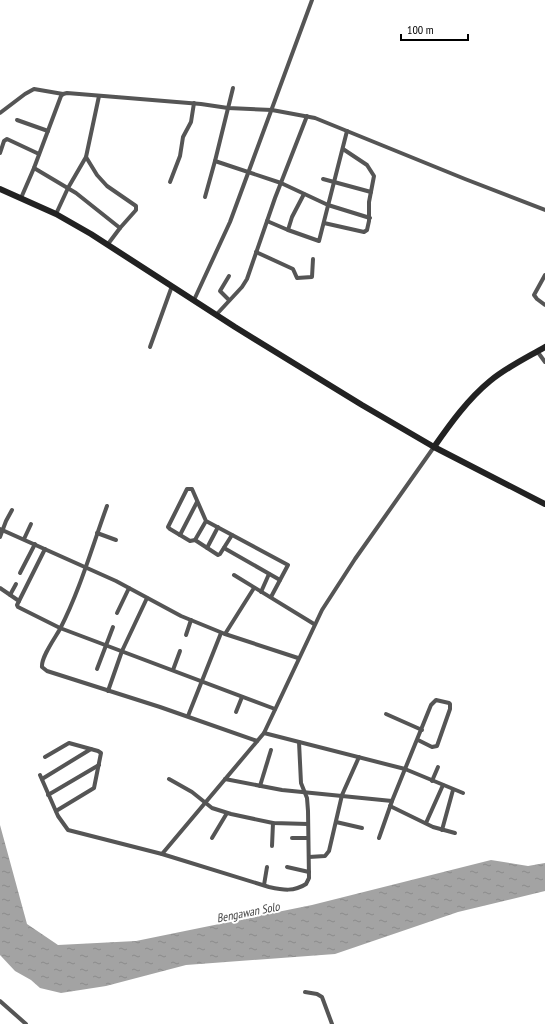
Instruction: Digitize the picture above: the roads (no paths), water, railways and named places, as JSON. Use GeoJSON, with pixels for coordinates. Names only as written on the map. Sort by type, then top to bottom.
{"type":"FeatureCollection","features":[{"type":"Feature","properties":{"kind":"street"},"geometry":{"type":"LineString","coordinates":[[194,300],[230,222],[312,0]]}},
{"type":"Feature","properties":{"kind":"street"},"geometry":{"type":"LineString","coordinates":[[205,197],[233,88]]}},
{"type":"Feature","properties":{"kind":"street"},"geometry":{"type":"LineString","coordinates":[[0,113],[34,89],[62,94],[67,92],[99,96],[194,103],[228,108],[272,110],[307,116],[545,210]]}},
{"type":"Feature","properties":{"kind":"street"},"geometry":{"type":"LineString","coordinates":[[22,198],[62,94]]}},
{"type":"Feature","properties":{"kind":"street"},"geometry":{"type":"LineString","coordinates":[[56,214],[68,188],[86,157],[99,96]]}},
{"type":"Feature","properties":{"kind":"street"},"geometry":{"type":"LineString","coordinates":[[170,182],[180,156],[183,137],[191,122],[194,103]]}},
{"type":"Feature","properties":{"kind":"street"},"geometry":{"type":"LineString","coordinates":[[216,314],[245,283],[280,183],[307,116]]}},
{"type":"Feature","properties":{"kind":"street"},"geometry":{"type":"LineString","coordinates":[[17,120],[48,131]]}},
{"type":"Feature","properties":{"kind":"street"},"geometry":{"type":"LineString","coordinates":[[267,221],[319,241],[347,131]]}},
{"type":"Feature","properties":{"kind":"street"},"geometry":{"type":"LineString","coordinates":[[0,153],[4,141],[9,139],[39,154]]}},
{"type":"Feature","properties":{"kind":"street"},"geometry":{"type":"LineString","coordinates":[[324,223],[365,232],[368,228],[370,218],[369,202],[374,178],[371,170],[360,160],[342,149]]}},
{"type":"Feature","properties":{"kind":"street"},"geometry":{"type":"LineString","coordinates":[[86,157],[97,175],[107,186],[136,206],[136,210],[108,244]]}},
{"type":"Feature","properties":{"kind":"street"},"geometry":{"type":"LineString","coordinates":[[215,162],[280,183],[328,205],[370,218]]}},
{"type":"Feature","properties":{"kind":"street"},"geometry":{"type":"LineString","coordinates":[[34,168],[68,188],[120,228]]}},
{"type":"Feature","properties":{"kind":"street"},"geometry":{"type":"LineString","coordinates":[[323,179],[371,192]]}},
{"type":"Feature","properties":{"kind":"street"},"geometry":{"type":"LineString","coordinates":[[0,189],[56,214],[108,244],[300,367],[434,447],[545,504]]}},
{"type":"Feature","properties":{"kind":"street"},"geometry":{"type":"LineString","coordinates":[[288,230],[292,217],[304,194]]}},
{"type":"Feature","properties":{"kind":"street"},"geometry":{"type":"LineString","coordinates":[[256,252],[294,269],[298,278],[312,277],[313,259]]}},
{"type":"Feature","properties":{"kind":"street"},"geometry":{"type":"LineString","coordinates":[[545,275],[534,295],[545,305]]}},
{"type":"Feature","properties":{"kind":"street"},"geometry":{"type":"LineString","coordinates":[[229,300],[220,291],[230,276]]}},
{"type":"Feature","properties":{"kind":"street"},"geometry":{"type":"LineString","coordinates":[[150,347],[172,286]]}},
{"type":"Feature","properties":{"kind":"street"},"geometry":{"type":"LineString","coordinates":[[162,854],[264,733],[314,624],[322,610],[355,559],[461,411],[490,381],[545,347]]}},
{"type":"Feature","properties":{"kind":"street"},"geometry":{"type":"LineString","coordinates":[[537,351],[545,362]]}},
{"type":"Feature","properties":{"kind":"street"},"geometry":{"type":"LineString","coordinates":[[232,535],[218,555],[195,540],[190,541],[168,527],[187,489],[192,490],[206,521],[288,565],[271,597]]}},
{"type":"Feature","properties":{"kind":"street"},"geometry":{"type":"LineString","coordinates":[[180,535],[197,502]]}},
{"type":"Feature","properties":{"kind":"street"},"geometry":{"type":"LineString","coordinates":[[107,506],[86,568],[60,628],[43,660],[42,667],[47,671],[188,716],[258,741]]}},
{"type":"Feature","properties":{"kind":"street"},"geometry":{"type":"LineString","coordinates":[[0,537],[2,529],[12,510]]}},
{"type":"Feature","properties":{"kind":"street"},"geometry":{"type":"LineString","coordinates":[[195,540],[206,521]]}},
{"type":"Feature","properties":{"kind":"street"},"geometry":{"type":"LineString","coordinates":[[24,539],[31,524]]}},
{"type":"Feature","properties":{"kind":"street"},"geometry":{"type":"LineString","coordinates":[[207,548],[218,527]]}},
{"type":"Feature","properties":{"kind":"street"},"geometry":{"type":"LineString","coordinates":[[2,529],[129,588],[163,608],[223,634],[298,658]]}},
{"type":"Feature","properties":{"kind":"street"},"geometry":{"type":"LineString","coordinates":[[97,534],[116,540]]}},
{"type":"Feature","properties":{"kind":"street"},"geometry":{"type":"LineString","coordinates":[[20,573],[35,544]]}},
{"type":"Feature","properties":{"kind":"street"},"geometry":{"type":"LineString","coordinates":[[224,548],[280,580]]}},
{"type":"Feature","properties":{"kind":"street"},"geometry":{"type":"LineString","coordinates":[[45,549],[17,605],[18,607],[60,628],[275,709]]}},
{"type":"Feature","properties":{"kind":"street"},"geometry":{"type":"LineString","coordinates":[[261,592],[269,574]]}},
{"type":"Feature","properties":{"kind":"street"},"geometry":{"type":"LineString","coordinates":[[234,575],[314,624]]}},
{"type":"Feature","properties":{"kind":"street"},"geometry":{"type":"LineString","coordinates":[[10,595],[16,584]]}},
{"type":"Feature","properties":{"kind":"street"},"geometry":{"type":"LineString","coordinates":[[0,588],[19,601]]}},
{"type":"Feature","properties":{"kind":"street"},"geometry":{"type":"LineString","coordinates":[[117,613],[129,588]]}},
{"type":"Feature","properties":{"kind":"street"},"geometry":{"type":"LineString","coordinates":[[188,716],[223,634],[254,588]]}},
{"type":"Feature","properties":{"kind":"street"},"geometry":{"type":"LineString","coordinates":[[108,691],[122,652],[147,598]]}},
{"type":"Feature","properties":{"kind":"street"},"geometry":{"type":"LineString","coordinates":[[186,635],[191,620]]}},
{"type":"Feature","properties":{"kind":"street"},"geometry":{"type":"LineString","coordinates":[[97,669],[114,627]]}},
{"type":"Feature","properties":{"kind":"street"},"geometry":{"type":"LineString","coordinates":[[173,670],[180,651]]}},
{"type":"Feature","properties":{"kind":"street"},"geometry":{"type":"LineString","coordinates":[[236,712],[242,697]]}},
{"type":"Feature","properties":{"kind":"street"},"geometry":{"type":"LineString","coordinates":[[379,838],[405,769],[435,700],[449,703],[450,709],[437,746],[434,748],[418,740]]}},
{"type":"Feature","properties":{"kind":"street"},"geometry":{"type":"LineString","coordinates":[[386,714],[422,730]]}},
{"type":"Feature","properties":{"kind":"street"},"geometry":{"type":"LineString","coordinates":[[264,733],[405,769],[463,793]]}},
{"type":"Feature","properties":{"kind":"street"},"geometry":{"type":"LineString","coordinates":[[91,749],[41,777],[58,816],[65,828],[70,832],[120,842],[284,890],[304,886],[308,882],[307,798],[302,788],[299,769],[299,742]]}},
{"type":"Feature","properties":{"kind":"street"},"geometry":{"type":"LineString","coordinates":[[45,757],[69,743],[102,753],[94,788],[56,811]]}},
{"type":"Feature","properties":{"kind":"street"},"geometry":{"type":"LineString","coordinates":[[260,786],[271,750]]}},
{"type":"Feature","properties":{"kind":"street"},"geometry":{"type":"LineString","coordinates":[[308,857],[324,856],[327,854],[342,795],[359,757]]}},
{"type":"Feature","properties":{"kind":"street"},"geometry":{"type":"LineString","coordinates":[[48,795],[99,765]]}},
{"type":"Feature","properties":{"kind":"street"},"geometry":{"type":"LineString","coordinates":[[432,781],[438,767]]}},
{"type":"Feature","properties":{"kind":"street"},"geometry":{"type":"LineString","coordinates":[[169,779],[192,792],[212,808],[242,817],[273,823],[308,824]]}},
{"type":"Feature","properties":{"kind":"street"},"geometry":{"type":"LineString","coordinates":[[226,779],[304,793],[342,795],[391,804],[426,823],[442,830],[455,833]]}},
{"type":"Feature","properties":{"kind":"street"},"geometry":{"type":"LineString","coordinates":[[426,823],[443,785]]}},
{"type":"Feature","properties":{"kind":"street"},"geometry":{"type":"LineString","coordinates":[[442,830],[453,790]]}},
{"type":"Feature","properties":{"kind":"street"},"geometry":{"type":"LineString","coordinates":[[212,838],[228,813]]}},
{"type":"Feature","properties":{"kind":"street"},"geometry":{"type":"LineString","coordinates":[[336,822],[362,828]]}},
{"type":"Feature","properties":{"kind":"street"},"geometry":{"type":"LineString","coordinates":[[272,846],[273,823]]}},
{"type":"Feature","properties":{"kind":"street"},"geometry":{"type":"LineString","coordinates":[[292,838],[308,838]]}},
{"type":"Feature","properties":{"kind":"street"},"geometry":{"type":"LineString","coordinates":[[264,885],[267,867]]}},
{"type":"Feature","properties":{"kind":"street"},"geometry":{"type":"LineString","coordinates":[[287,867],[309,872]]}},
{"type":"Feature","properties":{"kind":"street"},"geometry":{"type":"LineString","coordinates":[[305,992],[317,994],[322,997],[332,1024]]}},
{"type":"Feature","properties":{"kind":"street"},"geometry":{"type":"LineString","coordinates":[[0,1001],[26,1024]]}},
{"type":"Feature","properties":{"kind":"water"},"geometry":{"type":"Polygon","coordinates":[[[0,825],[27,924],[58,945],[136,941],[312,905],[491,860],[528,866],[545,863],[545,891],[458,912],[335,954],[186,965],[106,986],[61,993],[40,988],[31,980],[15,971],[0,955],[0,825]]]}},
{"type":"Feature","properties":{"kind":"water label","name":"Bengawan Solo"},"geometry":{"type":"Point","coordinates":[248,912]}}]}
